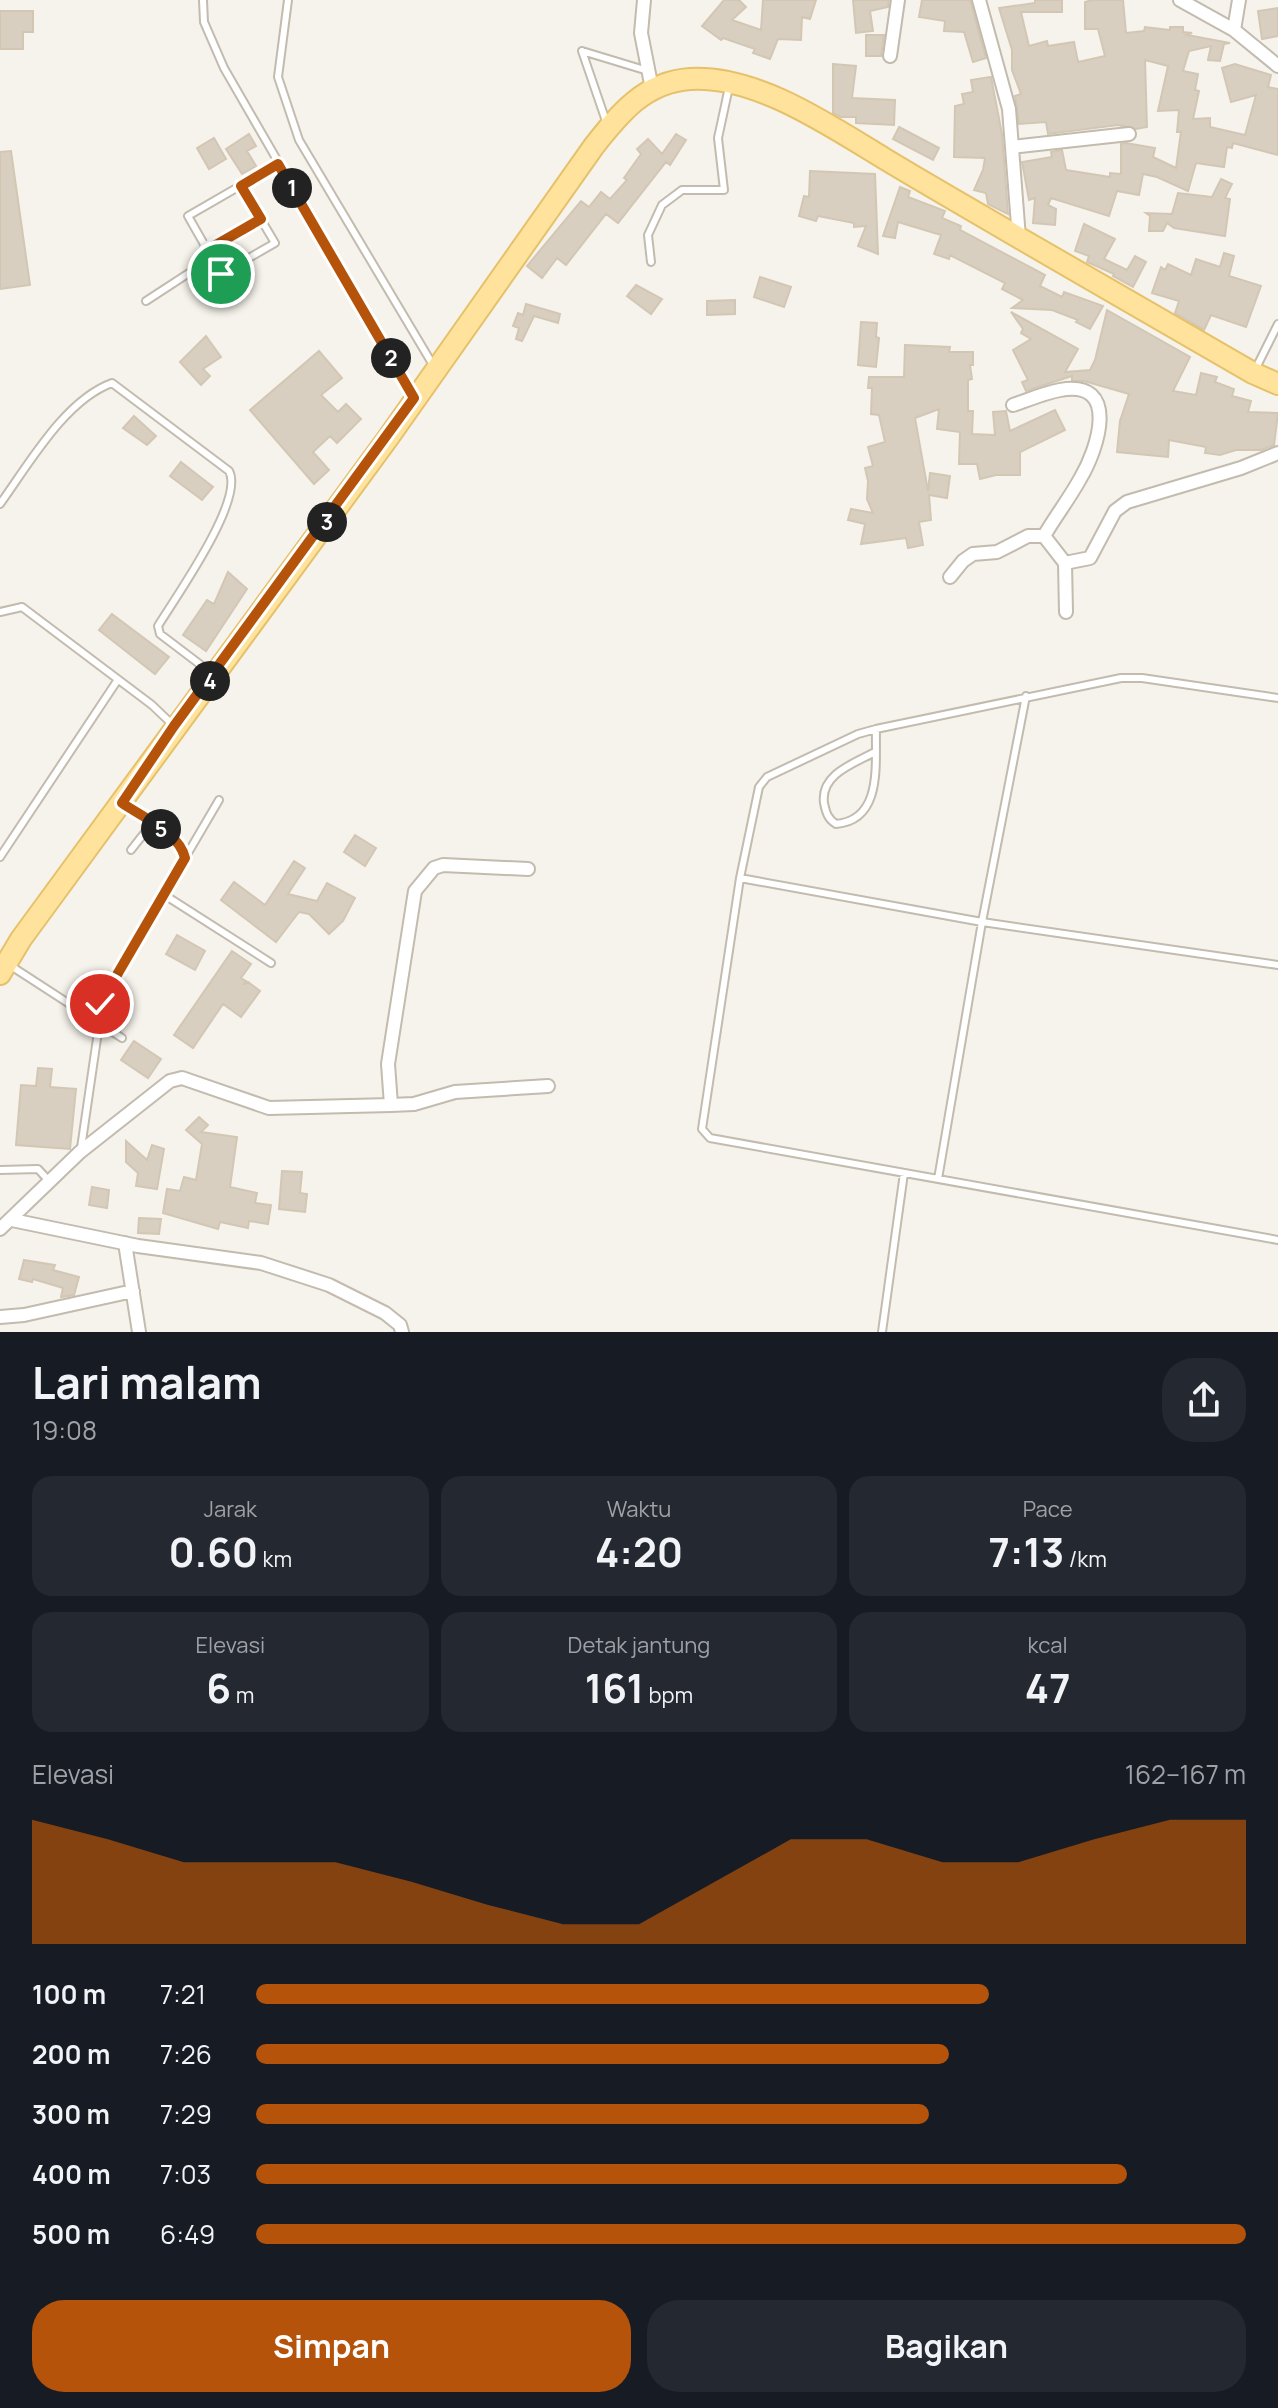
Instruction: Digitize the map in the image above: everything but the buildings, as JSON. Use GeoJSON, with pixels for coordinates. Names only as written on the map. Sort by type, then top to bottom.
{"type":"FeatureCollection","features":[{"type":"Feature","properties":{"kind":"main road"},"geometry":{"type":"LineString","coordinates":[[3,969],[174,726],[214,676],[609,128],[650,80],[687,79],[729,84],[803,110],[1253,373],[1278,384]]}},
{"type":"Feature","properties":{"kind":"street"},"geometry":{"type":"LineString","coordinates":[[644,0],[641,33],[650,80]]}},
{"type":"Feature","properties":{"kind":"street"},"geometry":{"type":"LineString","coordinates":[[890,56],[898,0]]}},
{"type":"Feature","properties":{"kind":"street"},"geometry":{"type":"LineString","coordinates":[[979,0],[1006,94],[1019,238]]}},
{"type":"Feature","properties":{"kind":"street"},"geometry":{"type":"LineString","coordinates":[[1180,0],[1234,30],[1278,66]]}},
{"type":"Feature","properties":{"kind":"street"},"geometry":{"type":"LineString","coordinates":[[1234,30],[1239,0]]}},
{"type":"Feature","properties":{"kind":"street"},"geometry":{"type":"LineString","coordinates":[[1012,147],[1129,134]]}},
{"type":"Feature","properties":{"kind":"street"},"geometry":{"type":"LineString","coordinates":[[1013,405],[1063,389],[1085,392],[1097,400],[1101,411],[1098,433],[1086,468],[1044,536]]}},
{"type":"Feature","properties":{"kind":"street"},"geometry":{"type":"LineString","coordinates":[[1065,563],[1090,558],[1115,511],[1127,502],[1241,468],[1278,453]]}},
{"type":"Feature","properties":{"kind":"street"},"geometry":{"type":"LineString","coordinates":[[950,577],[973,554],[997,552],[1028,536],[1044,536]]}},
{"type":"Feature","properties":{"kind":"street"},"geometry":{"type":"LineString","coordinates":[[1044,536],[1065,563],[1066,612]]}},
{"type":"Feature","properties":{"kind":"street"},"geometry":{"type":"LineString","coordinates":[[391,1105],[388,1064],[415,891],[434,868],[443,865],[528,869]]}},
{"type":"Feature","properties":{"kind":"street"},"geometry":{"type":"LineString","coordinates":[[0,1229],[80,1152],[170,1081],[182,1078],[269,1108],[414,1104],[455,1092],[548,1086]]}},
{"type":"Feature","properties":{"kind":"street"},"geometry":{"type":"LineString","coordinates":[[12,1220],[125,1243],[261,1263],[343,1292],[393,1319],[402,1332]]}},
{"type":"Feature","properties":{"kind":"street"},"geometry":{"type":"LineString","coordinates":[[125,1243],[139,1332]]}},
{"type":"Feature","properties":{"kind":"street"},"geometry":{"type":"LineString","coordinates":[[0,1317],[24,1315],[133,1291]]}},
{"type":"Feature","properties":{"kind":"lane"},"geometry":{"type":"LineString","coordinates":[[203,0],[204,22],[224,68],[414,398]]}},
{"type":"Feature","properties":{"kind":"lane"},"geometry":{"type":"LineString","coordinates":[[288,0],[278,77],[299,140],[435,368]]}},
{"type":"Feature","properties":{"kind":"lane"},"geometry":{"type":"LineString","coordinates":[[609,128],[582,51],[650,80]]}},
{"type":"Feature","properties":{"kind":"lane"},"geometry":{"type":"LineString","coordinates":[[651,262],[648,235],[662,205],[682,190],[724,190],[718,138],[729,84]]}},
{"type":"Feature","properties":{"kind":"lane"},"geometry":{"type":"LineString","coordinates":[[241,186],[275,243],[221,274],[188,216],[278,164]]}},
{"type":"Feature","properties":{"kind":"lane"},"geometry":{"type":"LineString","coordinates":[[207,250],[261,219]]}},
{"type":"Feature","properties":{"kind":"lane"},"geometry":{"type":"LineString","coordinates":[[146,301],[212,258]]}},
{"type":"Feature","properties":{"kind":"lane"},"geometry":{"type":"LineString","coordinates":[[1253,373],[1278,324]]}},
{"type":"Feature","properties":{"kind":"lane"},"geometry":{"type":"LineString","coordinates":[[0,504],[70,410],[97,388],[112,383],[229,471],[233,486],[211,540],[158,626],[160,634],[214,676]]}},
{"type":"Feature","properties":{"kind":"lane"},"geometry":{"type":"LineString","coordinates":[[0,612],[22,607],[152,705],[174,726]]}},
{"type":"Feature","properties":{"kind":"lane"},"geometry":{"type":"LineString","coordinates":[[1278,698],[1142,678],[1101,681],[858,734],[767,777],[759,787],[740,878],[702,1129],[704,1135],[1278,1240]]}},
{"type":"Feature","properties":{"kind":"lane"},"geometry":{"type":"LineString","coordinates":[[0,857],[117,681]]}},
{"type":"Feature","properties":{"kind":"lane"},"geometry":{"type":"LineString","coordinates":[[938,1179],[982,922],[1026,696]]}},
{"type":"Feature","properties":{"kind":"lane"},"geometry":{"type":"LineString","coordinates":[[875,752],[832,776],[825,785],[825,809],[829,820],[836,824],[859,819],[866,812],[873,796],[875,752],[876,729]]}},
{"type":"Feature","properties":{"kind":"lane"},"geometry":{"type":"LineString","coordinates":[[100,1004],[219,800]]}},
{"type":"Feature","properties":{"kind":"lane"},"geometry":{"type":"LineString","coordinates":[[122,803],[153,822],[179,844],[185,858]]}},
{"type":"Feature","properties":{"kind":"lane"},"geometry":{"type":"LineString","coordinates":[[131,850],[153,822]]}},
{"type":"Feature","properties":{"kind":"lane"},"geometry":{"type":"LineString","coordinates":[[740,878],[982,922],[1278,965]]}},
{"type":"Feature","properties":{"kind":"lane"},"geometry":{"type":"LineString","coordinates":[[163,894],[271,963]]}},
{"type":"Feature","properties":{"kind":"lane"},"geometry":{"type":"LineString","coordinates":[[3,969],[122,1038]]}},
{"type":"Feature","properties":{"kind":"lane"},"geometry":{"type":"LineString","coordinates":[[80,1152],[99,1025]]}},
{"type":"Feature","properties":{"kind":"lane"},"geometry":{"type":"LineString","coordinates":[[0,1170],[38,1169],[45,1173],[50,1182]]}},
{"type":"Feature","properties":{"kind":"lane"},"geometry":{"type":"LineString","coordinates":[[882,1332],[904,1173]]}},
{"type":"Feature","properties":{"kind":"route"},"geometry":{"type":"LineString","coordinates":[[100,1004],[185,858],[179,844],[170,836],[122,803],[174,726],[214,676],[414,398],[278,164],[241,186],[261,219],[207,250],[221,274]]}}]}
